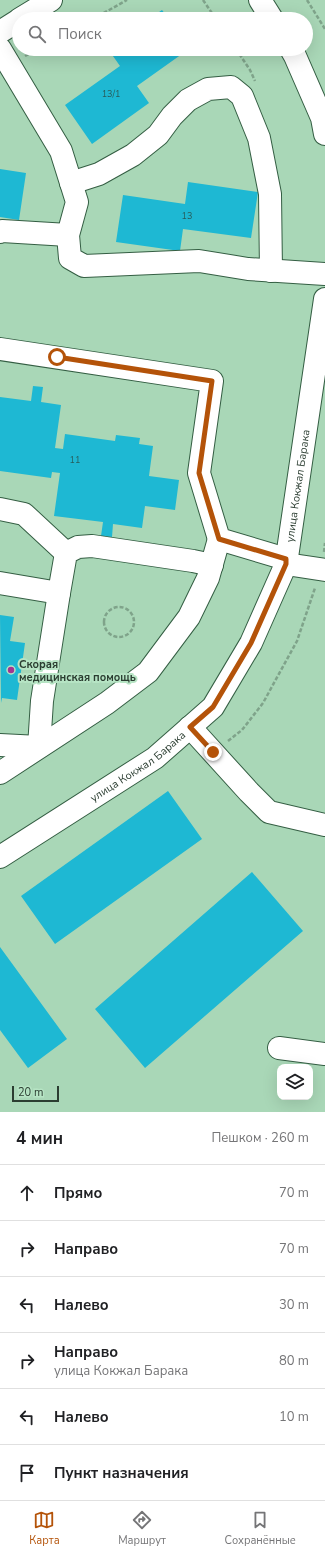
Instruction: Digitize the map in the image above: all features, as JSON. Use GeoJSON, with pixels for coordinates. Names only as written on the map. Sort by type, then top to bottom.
{"type":"FeatureCollection","features":[{"type":"Feature","properties":{"kind":"street"},"geometry":{"type":"LineString","coordinates":[[31,12],[51,0]]}},
{"type":"Feature","properties":{"kind":"street"},"geometry":{"type":"LineString","coordinates":[[260,0],[268,12]]}},
{"type":"Feature","properties":{"kind":"street"},"geometry":{"type":"LineString","coordinates":[[0,32],[12,24]]}},
{"type":"Feature","properties":{"kind":"street"},"geometry":{"type":"LineString","coordinates":[[0,49],[60,151],[71,183],[77,202],[68,235],[70,258],[84,266],[199,261],[248,269],[325,274]]}},
{"type":"Feature","properties":{"kind":"street"},"geometry":{"type":"LineString","coordinates":[[295,56],[322,118],[325,134]]}},
{"type":"Feature","properties":{"kind":"street"},"geometry":{"type":"LineString","coordinates":[[71,183],[99,174],[133,155],[158,135],[172,116],[188,100],[208,89],[231,87],[242,96],[259,138],[270,194],[271,270]]}},
{"type":"Feature","properties":{"kind":"street"},"geometry":{"type":"LineString","coordinates":[[1,231],[68,235]]}},
{"type":"Feature","properties":{"kind":"street","name":"улица Кокжал Барака"},"geometry":{"type":"LineString","coordinates":[[0,857],[155,758],[213,707],[251,643],[286,561],[325,299]]}},
{"type":"Feature","properties":{"kind":"street"},"geometry":{"type":"LineString","coordinates":[[0,349],[212,381],[199,473],[219,539],[208,578],[189,617],[148,672],[107,703],[0,773]]}},
{"type":"Feature","properties":{"kind":"street"},"geometry":{"type":"LineString","coordinates":[[0,509],[24,514],[66,553]]}},
{"type":"Feature","properties":{"kind":"street"},"geometry":{"type":"LineString","coordinates":[[219,539],[286,561],[323,570]]}},
{"type":"Feature","properties":{"kind":"street"},"geometry":{"type":"LineString","coordinates":[[66,553],[78,547],[92,546],[212,565]]}},
{"type":"Feature","properties":{"kind":"street"},"geometry":{"type":"LineString","coordinates":[[39,747],[42,702],[66,553]]}},
{"type":"Feature","properties":{"kind":"street"},"geometry":{"type":"LineString","coordinates":[[0,583],[59,593]]}},
{"type":"Feature","properties":{"kind":"street"},"geometry":{"type":"LineString","coordinates":[[190,727],[269,812],[325,825]]}},
{"type":"Feature","properties":{"kind":"street"},"geometry":{"type":"LineString","coordinates":[[0,745],[39,747]]}},
{"type":"Feature","properties":{"kind":"street"},"geometry":{"type":"LineString","coordinates":[[279,1048],[325,1054]]}},
{"type":"Feature","properties":{"kind":"path"},"geometry":{"type":"LineString","coordinates":[[106,12],[127,0]]}},
{"type":"Feature","properties":{"kind":"path"},"geometry":{"type":"LineString","coordinates":[[203,0],[211,12]]}},
{"type":"Feature","properties":{"kind":"path"},"geometry":{"type":"LineString","coordinates":[[307,0],[325,29]]}},
{"type":"Feature","properties":{"kind":"path"},"geometry":{"type":"LineString","coordinates":[[213,752],[242,730],[263,703],[297,641],[323,570],[325,543]]}},
{"type":"Feature","properties":{"kind":"path"},"geometry":{"type":"LineString","coordinates":[[119,606],[130,611],[135,622],[130,633],[119,637],[108,632],[104,621],[108,610],[119,606]]}},
{"type":"Feature","properties":{"kind":"building"},"geometry":{"type":"Polygon","coordinates":[[[113,56],[179,56],[137,86],[149,103],[92,144],[65,105],[120,66],[113,56]]]}},
{"type":"Feature","properties":{"kind":"building"},"geometry":{"type":"Polygon","coordinates":[[[0,169],[26,173],[19,220],[0,217],[0,169]]]}},
{"type":"Feature","properties":{"kind":"building"},"geometry":{"type":"Polygon","coordinates":[[[188,182],[258,192],[251,238],[183,229],[180,251],[116,242],[123,195],[185,204],[188,182]]]}},
{"type":"Feature","properties":{"kind":"building"},"geometry":{"type":"Polygon","coordinates":[[[33,386],[43,387],[41,402],[61,405],[55,448],[63,449],[65,434],[115,441],[116,435],[140,438],[139,444],[153,446],[149,476],[179,480],[175,510],[145,506],[142,528],[113,524],[112,537],[101,536],[103,522],[54,516],[60,473],[52,472],[51,478],[0,471],[0,397],[31,401],[33,386]]]}},
{"type":"Feature","properties":{"kind":"building","name":"Скорая медицинская помощь"},"geometry":{"type":"Polygon","coordinates":[[[0,615],[14,617],[10,641],[25,643],[17,700],[2,698],[1,703],[0,615]]]}},
{"type":"Feature","properties":{"kind":"building"},"geometry":{"type":"Polygon","coordinates":[[[168,791],[202,839],[55,944],[21,896],[168,791]]]}},
{"type":"Feature","properties":{"kind":"building"},"geometry":{"type":"Polygon","coordinates":[[[252,872],[303,931],[145,1068],[95,1009],[252,872]]]}},
{"type":"Feature","properties":{"kind":"building"},"geometry":{"type":"Polygon","coordinates":[[[0,947],[67,1039],[28,1068],[0,1030],[0,947]]]}},
{"type":"Feature","properties":{"kind":"place","name":"Скорая медицинская помощь"},"geometry":{"type":"Point","coordinates":[11,670]}},
{"type":"Feature","properties":{"kind":"route"},"geometry":{"type":"LineString","coordinates":[[57,357],[212,381],[199,473],[219,539],[286,559],[286,564],[251,643],[213,707],[190,727],[213,752]]}}]}
